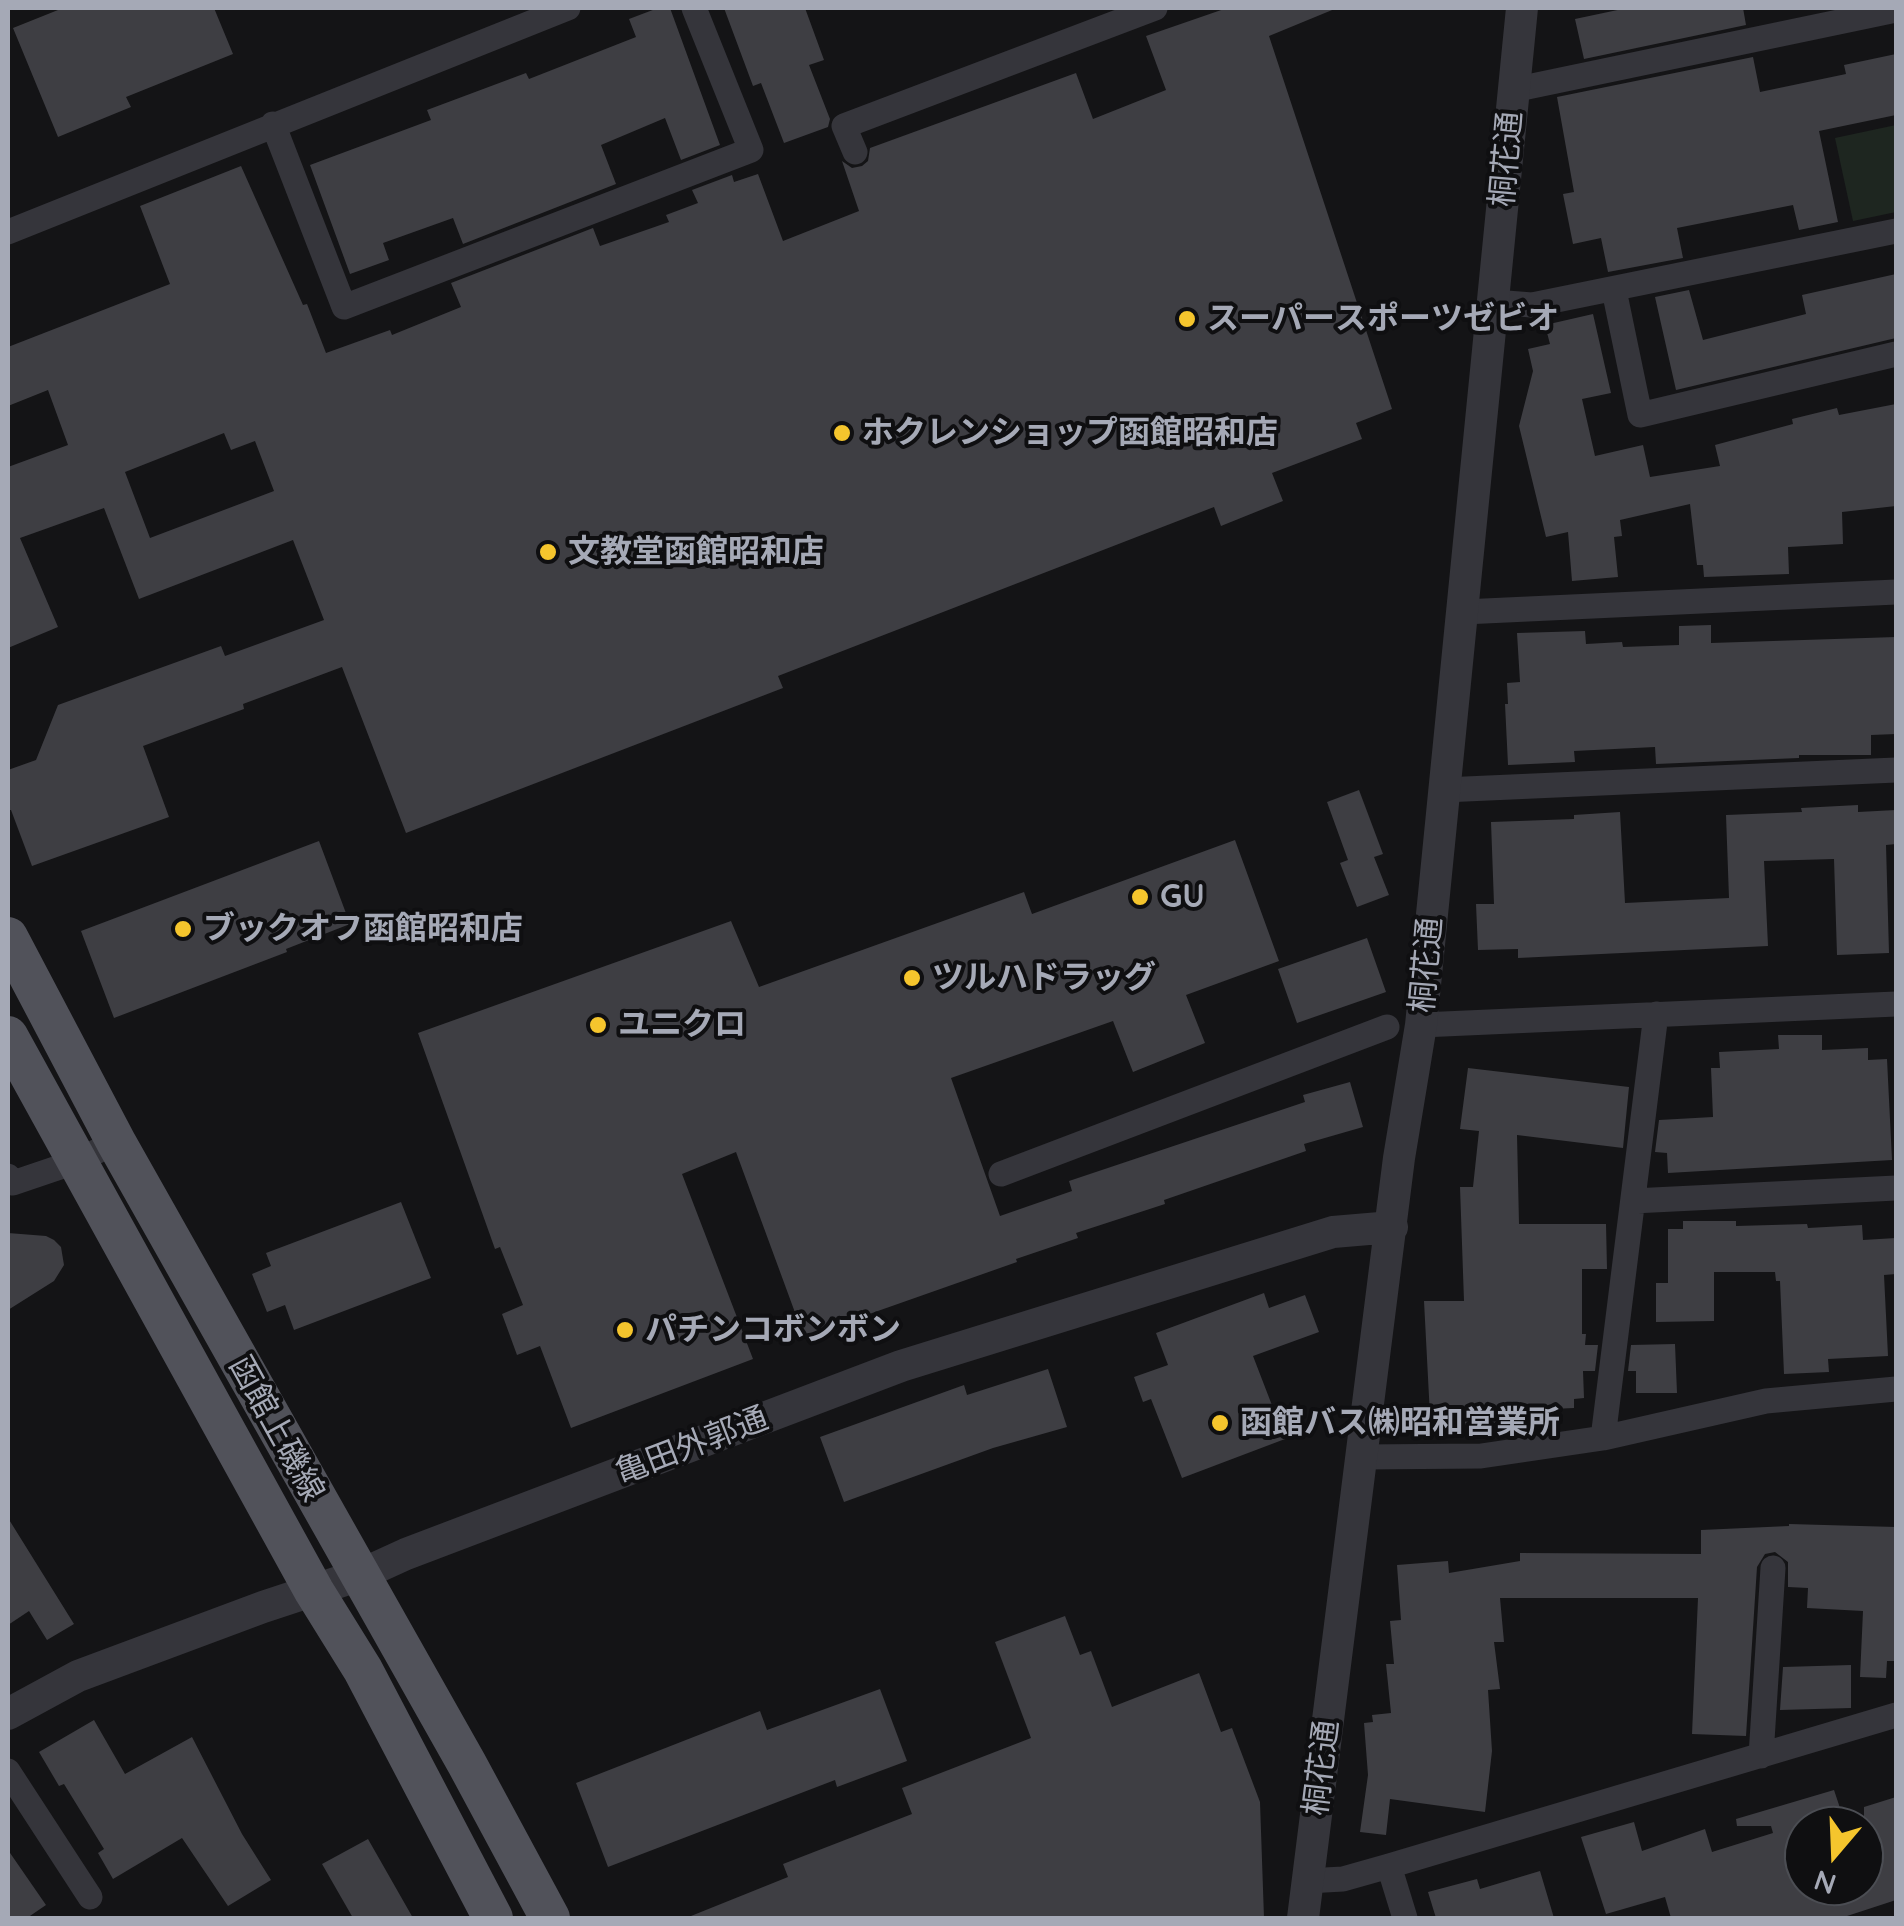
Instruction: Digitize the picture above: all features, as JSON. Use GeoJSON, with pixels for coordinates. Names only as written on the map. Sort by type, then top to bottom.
{"type":"FeatureCollection","features":[{"type":"Feature","properties":{"kind":"main road","name":"函館上磯線"},"geometry":{"type":"LineString","coordinates":[[8,936],[116,1142],[550,1918]]}},
{"type":"Feature","properties":{"kind":"main road","name":"函館上磯線"},"geometry":{"type":"LineString","coordinates":[[8,1036],[314,1591],[363,1670],[493,1918]]}},
{"type":"Feature","properties":{"kind":"street"},"geometry":{"type":"LineString","coordinates":[[8,232],[568,8]]}},
{"type":"Feature","properties":{"kind":"street"},"geometry":{"type":"LineString","coordinates":[[273,124],[344,307],[751,150],[694,8]]}},
{"type":"Feature","properties":{"kind":"street"},"geometry":{"type":"LineString","coordinates":[[855,152],[844,126],[1155,8]]}},
{"type":"Feature","properties":{"kind":"street","name":"桐花通"},"geometry":{"type":"LineString","coordinates":[[1302,1918],[1399,1158],[1421,1026],[1522,8]]}},
{"type":"Feature","properties":{"kind":"street"},"geometry":{"type":"LineString","coordinates":[[1512,90],[1896,10]]}},
{"type":"Feature","properties":{"kind":"street"},"geometry":{"type":"LineString","coordinates":[[1494,302],[1532,305],[1896,231]]}},
{"type":"Feature","properties":{"kind":"street"},"geometry":{"type":"LineString","coordinates":[[1614,290],[1640,415],[1896,354]]}},
{"type":"Feature","properties":{"kind":"street"},"geometry":{"type":"LineString","coordinates":[[1463,612],[1896,592]]}},
{"type":"Feature","properties":{"kind":"street"},"geometry":{"type":"LineString","coordinates":[[1443,790],[1896,770]]}},
{"type":"Feature","properties":{"kind":"street"},"geometry":{"type":"LineString","coordinates":[[1421,1026],[1896,1004]]}},
{"type":"Feature","properties":{"kind":"street"},"geometry":{"type":"LineString","coordinates":[[1603,1438],[1656,1014]]}},
{"type":"Feature","properties":{"kind":"street"},"geometry":{"type":"LineString","coordinates":[[1001,1174],[1388,1028]]}},
{"type":"Feature","properties":{"kind":"street"},"geometry":{"type":"LineString","coordinates":[[8,1176],[13,1183],[75,1162],[116,1142]]}},
{"type":"Feature","properties":{"kind":"street"},"geometry":{"type":"LineString","coordinates":[[1633,1201],[1896,1188]]}},
{"type":"Feature","properties":{"kind":"street","name":"亀田外郭通"},"geometry":{"type":"LineString","coordinates":[[8,1714],[78,1676],[360,1575],[900,1366],[1333,1232],[1392,1227]]}},
{"type":"Feature","properties":{"kind":"street"},"geometry":{"type":"LineString","coordinates":[[1363,1456],[1482,1456],[1603,1438],[1766,1401],[1896,1389]]}},
{"type":"Feature","properties":{"kind":"street"},"geometry":{"type":"LineString","coordinates":[[1761,1756],[1773,1568]]}},
{"type":"Feature","properties":{"kind":"street"},"geometry":{"type":"LineString","coordinates":[[1308,1881],[1344,1879],[1896,1715]]}},
{"type":"Feature","properties":{"kind":"street"},"geometry":{"type":"LineString","coordinates":[[8,1771],[90,1896]]}},
{"type":"Feature","properties":{"kind":"street"},"geometry":{"type":"LineString","coordinates":[[1390,1866],[1405,1918]]}},
{"type":"Feature","properties":{"kind":"shaded area"},"geometry":{"type":"Polygon","coordinates":[[[1896,125],[1896,212],[1853,221],[1835,138],[1896,125]]]}},
{"type":"Feature","properties":{"kind":"building"},"geometry":{"type":"Polygon","coordinates":[[[63,8],[214,8],[233,54],[126,97],[131,107],[58,137],[13,28],[63,8]]]}},
{"type":"Feature","properties":{"kind":"building"},"geometry":{"type":"Polygon","coordinates":[[[658,8],[670,8],[720,145],[681,160],[665,118],[601,145],[616,184],[463,244],[453,218],[383,243],[389,260],[350,274],[310,165],[431,120],[427,110],[526,73],[529,79],[636,37],[629,19],[658,8]]]}},
{"type":"Feature","properties":{"kind":"building"},"geometry":{"type":"Polygon","coordinates":[[[724,8],[805,8],[824,60],[809,65],[830,119],[828,127],[784,143],[761,83],[753,86],[724,8]]]}},
{"type":"Feature","properties":{"kind":"building"},"geometry":{"type":"Polygon","coordinates":[[[1227,8],[1337,8],[1269,36],[1392,409],[1356,423],[1362,439],[1272,473],[1283,501],[1221,526],[1214,507],[778,676],[783,688],[406,833],[342,667],[143,746],[169,817],[32,866],[8,810],[8,770],[36,760],[58,705],[221,646],[225,656],[324,620],[293,540],[139,599],[104,508],[20,538],[58,627],[8,648],[8,467],[68,445],[48,390],[8,406],[8,347],[170,284],[140,206],[241,166],[326,353],[390,330],[392,335],[461,307],[451,283],[593,228],[600,246],[669,222],[666,215],[698,203],[692,190],[732,175],[734,182],[758,174],[783,241],[859,211],[842,161],[852,168],[862,166],[868,161],[870,148],[1076,73],[1093,119],[1166,90],[1146,36],[1227,8]],[[224,433],[125,472],[150,538],[274,491],[255,441],[231,450],[224,433]]]}},
{"type":"Feature","properties":{"kind":"building"},"geometry":{"type":"Polygon","coordinates":[[[1627,8],[1743,8],[1746,25],[1584,59],[1575,19],[1627,8]]]}},
{"type":"Feature","properties":{"kind":"building"},"geometry":{"type":"Polygon","coordinates":[[[1896,54],[1896,115],[1819,131],[1838,222],[1799,230],[1793,205],[1677,228],[1683,258],[1608,272],[1601,238],[1573,244],[1563,194],[1574,192],[1557,97],[1753,57],[1760,92],[1846,74],[1844,65],[1896,54]]]}},
{"type":"Feature","properties":{"kind":"building"},"geometry":{"type":"Polygon","coordinates":[[[1896,274],[1896,338],[1676,390],[1655,297],[1689,290],[1703,340],[1806,314],[1802,295],[1896,274]]]}},
{"type":"Feature","properties":{"kind":"building"},"geometry":{"type":"Polygon","coordinates":[[[1593,314],[1611,393],[1582,399],[1595,456],[1643,445],[1650,477],[1720,466],[1715,445],[1837,408],[1839,415],[1896,404],[1896,506],[1842,512],[1843,544],[1788,547],[1789,574],[1704,577],[1703,565],[1697,565],[1690,504],[1620,520],[1622,536],[1614,537],[1618,577],[1572,581],[1568,532],[1546,537],[1519,426],[1533,371],[1528,349],[1550,344],[1545,325],[1593,314]]]}},
{"type":"Feature","properties":{"kind":"building"},"geometry":{"type":"Polygon","coordinates":[[[1711,625],[1711,643],[1896,637],[1896,734],[1871,735],[1871,755],[1799,755],[1656,764],[1655,747],[1574,751],[1575,762],[1508,765],[1505,704],[1507,683],[1520,682],[1517,633],[1585,631],[1586,644],[1679,645],[1679,626],[1711,625]]]}},
{"type":"Feature","properties":{"kind":"building"},"geometry":{"type":"Polygon","coordinates":[[[1359,790],[1383,854],[1374,857],[1389,895],[1357,907],[1340,863],[1348,860],[1327,802],[1359,790]]]}},
{"type":"Feature","properties":{"kind":"building"},"geometry":{"type":"Polygon","coordinates":[[[1858,805],[1858,812],[1896,810],[1896,844],[1886,845],[1889,953],[1837,955],[1834,859],[1764,861],[1768,946],[1518,958],[1518,949],[1478,950],[1476,904],[1494,904],[1491,822],[1574,819],[1574,815],[1620,812],[1625,903],[1729,898],[1726,815],[1858,805]]]}},
{"type":"Feature","properties":{"kind":"building"},"geometry":{"type":"Polygon","coordinates":[[[1235,840],[1279,961],[1186,995],[1205,1043],[1133,1072],[1113,1021],[951,1078],[1000,1216],[1072,1191],[1069,1181],[1305,1102],[1303,1095],[1350,1082],[1363,1127],[1304,1144],[1306,1151],[1076,1233],[1078,1238],[1016,1259],[1017,1262],[804,1337],[736,1152],[682,1174],[753,1359],[571,1428],[540,1346],[517,1355],[502,1314],[523,1305],[500,1247],[495,1249],[418,1033],[731,921],[759,987],[1024,892],[1032,914],[1235,840]]]}},
{"type":"Feature","properties":{"kind":"building","name":"ブックオフ函館昭和店"},"geometry":{"type":"Polygon","coordinates":[[[319,841],[350,924],[114,1018],[81,931],[319,841]]]}},
{"type":"Feature","properties":{"kind":"building"},"geometry":{"type":"Polygon","coordinates":[[[1367,938],[1386,992],[1297,1023],[1278,969],[1367,938]]]}},
{"type":"Feature","properties":{"kind":"building"},"geometry":{"type":"Polygon","coordinates":[[[1778,1035],[1822,1035],[1822,1050],[1868,1048],[1868,1060],[1887,1059],[1892,1160],[1668,1173],[1667,1153],[1655,1152],[1659,1120],[1713,1117],[1711,1068],[1720,1068],[1719,1052],[1779,1049],[1778,1035]]]}},
{"type":"Feature","properties":{"kind":"building"},"geometry":{"type":"Polygon","coordinates":[[[1468,1068],[1629,1087],[1623,1148],[1517,1135],[1519,1224],[1606,1224],[1607,1269],[1582,1269],[1582,1334],[1586,1334],[1585,1345],[1598,1345],[1595,1371],[1583,1371],[1584,1398],[1574,1399],[1574,1408],[1529,1410],[1530,1424],[1444,1427],[1444,1416],[1430,1416],[1424,1301],[1464,1301],[1460,1187],[1473,1187],[1479,1131],[1460,1129],[1468,1068]]]}},
{"type":"Feature","properties":{"kind":"building"},"geometry":{"type":"Polygon","coordinates":[[[401,1202],[431,1278],[294,1330],[285,1305],[267,1312],[252,1274],[271,1266],[266,1253],[401,1202]]]}},
{"type":"Feature","properties":{"kind":"building"},"geometry":{"type":"Polygon","coordinates":[[[1683,1221],[1736,1221],[1736,1226],[1807,1224],[1808,1228],[1862,1225],[1863,1240],[1896,1238],[1896,1274],[1884,1275],[1888,1356],[1828,1359],[1829,1372],[1784,1374],[1780,1281],[1776,1281],[1775,1272],[1714,1272],[1714,1321],[1656,1322],[1656,1283],[1668,1283],[1668,1229],[1683,1229],[1683,1221]]]}},
{"type":"Feature","properties":{"kind":"building"},"geometry":{"type":"Polygon","coordinates":[[[8,1233],[54,1240],[61,1247],[64,1265],[54,1281],[8,1310],[8,1233]]]}},
{"type":"Feature","properties":{"kind":"building"},"geometry":{"type":"Polygon","coordinates":[[[1264,1293],[1269,1308],[1305,1295],[1319,1332],[1253,1356],[1285,1439],[1182,1478],[1151,1399],[1143,1402],[1134,1377],[1168,1365],[1156,1333],[1264,1293]]]}},
{"type":"Feature","properties":{"kind":"building"},"geometry":{"type":"Polygon","coordinates":[[[1675,1344],[1677,1393],[1636,1393],[1636,1371],[1628,1371],[1631,1345],[1675,1344]]]}},
{"type":"Feature","properties":{"kind":"building"},"geometry":{"type":"Polygon","coordinates":[[[1048,1369],[1067,1427],[993,1448],[844,1502],[820,1437],[964,1385],[967,1395],[1048,1369]]]}},
{"type":"Feature","properties":{"kind":"building"},"geometry":{"type":"Polygon","coordinates":[[[8,1518],[74,1624],[47,1640],[29,1611],[8,1625],[8,1518]]]}},
{"type":"Feature","properties":{"kind":"building"},"geometry":{"type":"Polygon","coordinates":[[[1789,1524],[1896,1527],[1896,1661],[1887,1661],[1886,1678],[1860,1677],[1863,1611],[1807,1608],[1808,1588],[1788,1587],[1788,1562],[1775,1552],[1765,1554],[1757,1567],[1746,1736],[1692,1734],[1698,1598],[1500,1598],[1504,1642],[1494,1642],[1500,1689],[1488,1690],[1492,1751],[1485,1812],[1390,1799],[1386,1835],[1360,1832],[1368,1775],[1364,1723],[1373,1722],[1372,1715],[1391,1713],[1386,1664],[1394,1664],[1390,1621],[1401,1620],[1397,1565],[1448,1561],[1449,1573],[1520,1561],[1520,1553],[1701,1554],[1701,1530],[1789,1524]]]}},
{"type":"Feature","properties":{"kind":"building"},"geometry":{"type":"Polygon","coordinates":[[[1065,1616],[1080,1655],[1091,1651],[1112,1707],[1199,1673],[1221,1732],[1232,1728],[1260,1802],[1264,1918],[686,1918],[788,1877],[783,1864],[912,1814],[902,1788],[1031,1738],[995,1642],[1065,1616]]]}},
{"type":"Feature","properties":{"kind":"building"},"geometry":{"type":"Polygon","coordinates":[[[1851,1665],[1851,1708],[1780,1710],[1783,1667],[1851,1665]]]}},
{"type":"Feature","properties":{"kind":"building"},"geometry":{"type":"Polygon","coordinates":[[[880,1689],[907,1761],[837,1787],[835,1780],[608,1867],[576,1783],[760,1711],[767,1730],[880,1689]]]}},
{"type":"Feature","properties":{"kind":"building"},"geometry":{"type":"Polygon","coordinates":[[[94,1720],[125,1774],[192,1737],[242,1834],[271,1880],[228,1906],[182,1838],[113,1879],[98,1853],[104,1849],[39,1752],[94,1720]]]}},
{"type":"Feature","properties":{"kind":"building"},"geometry":{"type":"Polygon","coordinates":[[[1834,1790],[1839,1806],[1784,1806],[1784,1906],[1878,1906],[1841,1918],[1671,1918],[1665,1897],[1606,1914],[1581,1837],[1634,1822],[1642,1851],[1705,1829],[1712,1852],[1773,1833],[1771,1826],[1737,1826],[1736,1819],[1834,1790]]]}},
{"type":"Feature","properties":{"kind":"building"},"geometry":{"type":"Polygon","coordinates":[[[1896,1797],[1896,1900],[1884,1904],[1884,1806],[1867,1806],[1896,1797]]]}},
{"type":"Feature","properties":{"kind":"building"},"geometry":{"type":"Polygon","coordinates":[[[368,1839],[413,1918],[353,1918],[322,1864],[368,1839]]]}},
{"type":"Feature","properties":{"kind":"building"},"geometry":{"type":"Polygon","coordinates":[[[8,1850],[46,1905],[27,1918],[8,1918],[8,1850]]]}},
{"type":"Feature","properties":{"kind":"building"},"geometry":{"type":"Polygon","coordinates":[[[1540,1871],[1554,1918],[1436,1918],[1428,1892],[1477,1879],[1480,1889],[1540,1871]]]}},
{"type":"Feature","properties":{"kind":"place","name":"スーパースポーツゼビオ"},"geometry":{"type":"Point","coordinates":[1187,319]}},
{"type":"Feature","properties":{"kind":"place","name":"ホクレンショップ函館昭和店"},"geometry":{"type":"Point","coordinates":[842,433]}},
{"type":"Feature","properties":{"kind":"place","name":"文教堂函館昭和店"},"geometry":{"type":"Point","coordinates":[548,552]}},
{"type":"Feature","properties":{"kind":"place","name":"GU"},"geometry":{"type":"Point","coordinates":[1140,897]}},
{"type":"Feature","properties":{"kind":"place","name":"ブックオフ函館昭和店"},"geometry":{"type":"Point","coordinates":[183,929]}},
{"type":"Feature","properties":{"kind":"place","name":"ツルハドラッグ"},"geometry":{"type":"Point","coordinates":[912,978]}},
{"type":"Feature","properties":{"kind":"place","name":"ユニクロ"},"geometry":{"type":"Point","coordinates":[598,1025]}},
{"type":"Feature","properties":{"kind":"place","name":"パチンコボンボン"},"geometry":{"type":"Point","coordinates":[625,1330]}},
{"type":"Feature","properties":{"kind":"place","name":"函館バス㈱昭和営業所"},"geometry":{"type":"Point","coordinates":[1220,1423]}}]}
